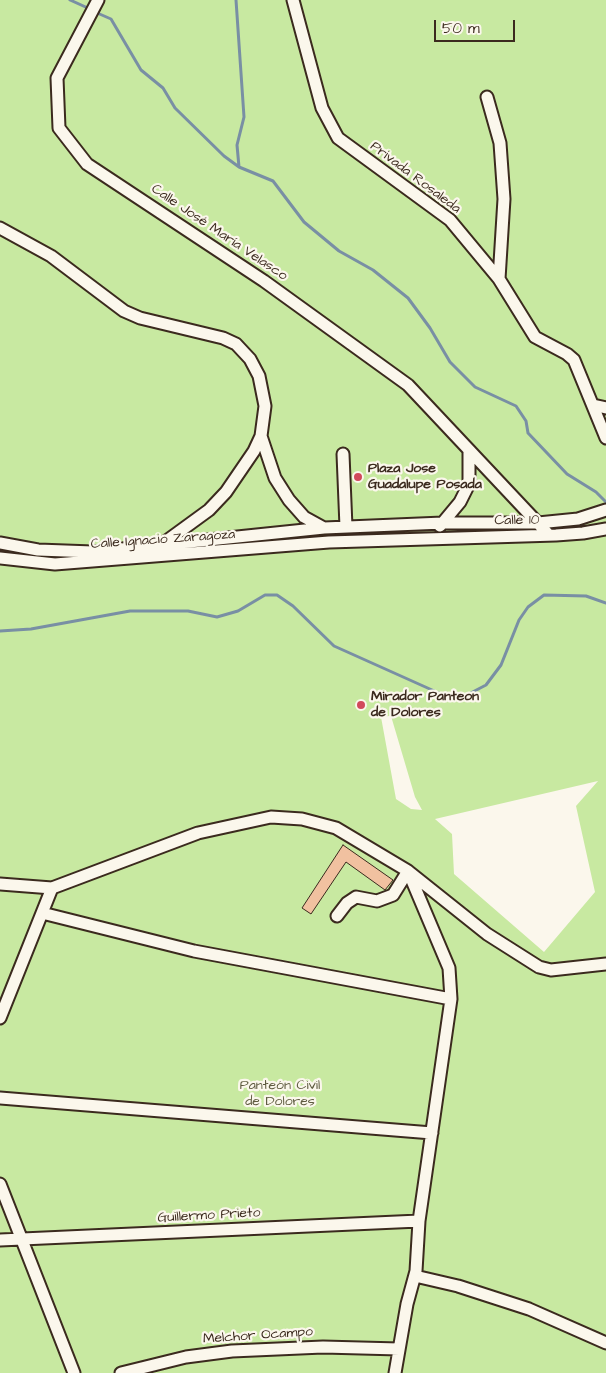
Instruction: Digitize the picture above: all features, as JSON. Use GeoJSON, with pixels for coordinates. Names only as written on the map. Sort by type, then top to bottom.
{"type":"FeatureCollection","features":[{"type":"Feature","properties":{"kind":"street","name":"Calle José María Velasco"},"geometry":{"type":"LineString","coordinates":[[98,0],[67,55],[57,78],[59,128],[87,164],[217,248],[403,380],[550,535]]}},
{"type":"Feature","properties":{"kind":"street","name":"Privada Rosaleda"},"geometry":{"type":"LineString","coordinates":[[292,0],[322,108],[338,138],[450,220],[499,279],[535,337],[568,354],[574,360],[606,438]]}},
{"type":"Feature","properties":{"kind":"street"},"geometry":{"type":"LineString","coordinates":[[487,97],[500,144],[504,199],[499,279]]}},
{"type":"Feature","properties":{"kind":"street","name":"Calle Ignacio Zaragoza"},"geometry":{"type":"LineString","coordinates":[[0,228],[51,256],[124,311],[140,318],[223,338],[236,344],[250,359],[259,376],[265,406],[261,436],[244,467],[209,510],[159,546]]}},
{"type":"Feature","properties":{"kind":"street"},"geometry":{"type":"LineString","coordinates":[[593,405],[606,408]]}},
{"type":"Feature","properties":{"kind":"street","name":"Calle Ignacio Zaragoza"},"geometry":{"type":"LineString","coordinates":[[261,436],[275,478],[289,500],[304,517],[324,528]]}},
{"type":"Feature","properties":{"kind":"street"},"geometry":{"type":"LineString","coordinates":[[429,538],[460,502],[469,484],[470,450]]}},
{"type":"Feature","properties":{"kind":"street"},"geometry":{"type":"LineString","coordinates":[[343,454],[346,527]]}},
{"type":"Feature","properties":{"kind":"street","name":"Calle 10"},"geometry":{"type":"LineString","coordinates":[[443,523],[538,523],[578,519],[605,511]]}},
{"type":"Feature","properties":{"kind":"street","name":"Calle Ignacio Zaragoza"},"geometry":{"type":"LineString","coordinates":[[0,543],[38,550],[93,552],[324,528],[443,523]]}},
{"type":"Feature","properties":{"kind":"street"},"geometry":{"type":"LineString","coordinates":[[324,528],[329,542]]}},
{"type":"Feature","properties":{"kind":"street","name":"Calle 10"},"geometry":{"type":"LineString","coordinates":[[429,538],[550,535],[606,529]]}},
{"type":"Feature","properties":{"kind":"street","name":"Calle Ignacio Zaragoza"},"geometry":{"type":"LineString","coordinates":[[0,558],[55,564],[329,542],[429,538]]}},
{"type":"Feature","properties":{"kind":"street"},"geometry":{"type":"LineString","coordinates":[[1,886],[52,888],[198,832],[270,817],[302,819],[336,828],[408,871],[487,934],[539,967],[551,970],[606,964]]}},
{"type":"Feature","properties":{"kind":"street"},"geometry":{"type":"LineString","coordinates":[[337,916],[347,903],[356,897],[377,901],[393,895],[408,871]]}},
{"type":"Feature","properties":{"kind":"street"},"geometry":{"type":"LineString","coordinates":[[395,1373],[407,1304],[415,1276],[419,1221],[450,999],[450,968],[408,871]]}},
{"type":"Feature","properties":{"kind":"street"},"geometry":{"type":"LineString","coordinates":[[0,1018],[52,888]]}},
{"type":"Feature","properties":{"kind":"street"},"geometry":{"type":"LineString","coordinates":[[42,913],[194,951],[450,999]]}},
{"type":"Feature","properties":{"kind":"street"},"geometry":{"type":"LineString","coordinates":[[0,1098],[432,1133]]}},
{"type":"Feature","properties":{"kind":"street"},"geometry":{"type":"LineString","coordinates":[[0,1184],[74,1373]]}},
{"type":"Feature","properties":{"kind":"street","name":"Guillermo Prieto"},"geometry":{"type":"LineString","coordinates":[[0,1240],[419,1221]]}},
{"type":"Feature","properties":{"kind":"street"},"geometry":{"type":"LineString","coordinates":[[415,1276],[450,1284],[530,1309],[606,1343]]}},
{"type":"Feature","properties":{"kind":"street","name":"Melchor Ocampo"},"geometry":{"type":"LineString","coordinates":[[121,1373],[186,1357],[232,1351],[323,1347],[399,1348]]}},
{"type":"Feature","properties":{"kind":"green space","name":"Panteón Civil de Dolores"},"geometry":{"type":"Polygon","coordinates":[[[0,0],[606,0],[606,1373],[0,1373],[0,0]],[[391,716],[370,717],[381,717],[396,799],[411,809],[422,810],[415,797],[391,716]],[[598,781],[435,819],[452,834],[454,874],[544,952],[595,892],[576,806],[598,781]]]}},
{"type":"Feature","properties":{"kind":"building"},"geometry":{"type":"Polygon","coordinates":[[[343,845],[393,880],[385,890],[346,862],[311,914],[302,908],[343,845]]]}},
{"type":"Feature","properties":{"kind":"waterway"},"geometry":{"type":"LineString","coordinates":[[70,0],[90,9]]}},
{"type":"Feature","properties":{"kind":"waterway"},"geometry":{"type":"LineString","coordinates":[[236,0],[244,117],[237,145],[239,167]]}},
{"type":"Feature","properties":{"kind":"waterway"},"geometry":{"type":"LineString","coordinates":[[95,12],[111,19],[141,70],[163,88],[175,108],[224,156],[239,167],[273,181],[304,222],[339,251],[373,270],[408,298],[430,328],[450,362],[475,387],[516,406],[526,421],[528,433],[567,474],[596,492],[606,502]]}},
{"type":"Feature","properties":{"kind":"waterway"},"geometry":{"type":"LineString","coordinates":[[0,631],[31,629],[130,611],[188,611],[217,617],[238,611],[265,595],[277,595],[293,606],[334,646],[441,694],[465,696],[486,685],[501,665],[519,620],[528,607],[544,595],[586,596],[606,603]]}},
{"type":"Feature","properties":{"kind":"place","name":"Plaza Jose Guadalupe Posada"},"geometry":{"type":"Point","coordinates":[358,477]}},
{"type":"Feature","properties":{"kind":"place","name":"Mirador Panteon de Dolores"},"geometry":{"type":"Point","coordinates":[361,705]}}]}
